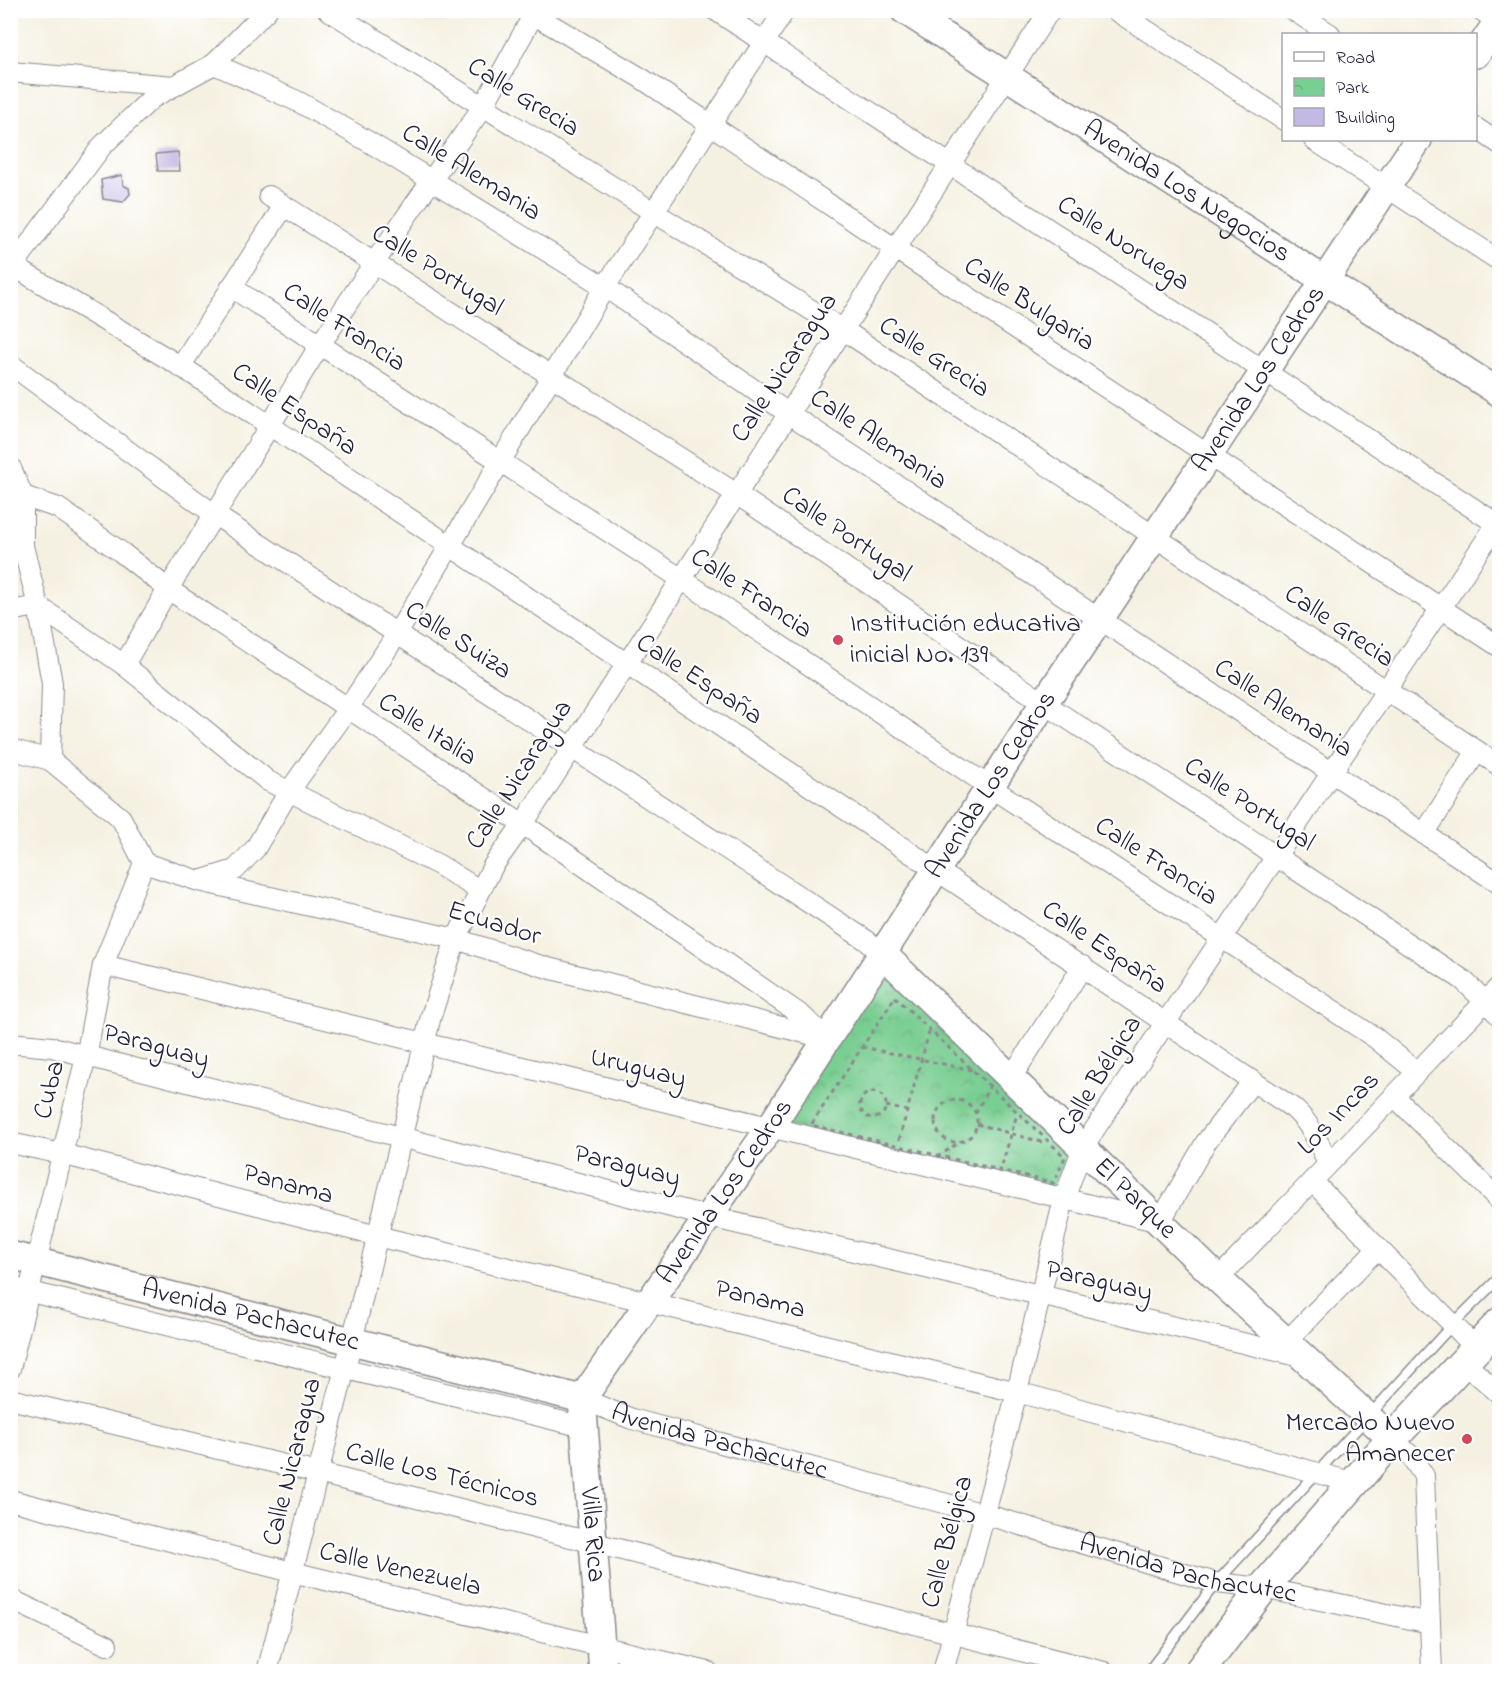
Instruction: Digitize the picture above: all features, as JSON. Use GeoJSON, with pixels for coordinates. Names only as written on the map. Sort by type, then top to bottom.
{"type":"FeatureCollection","features":[{"type":"Feature","properties":{"kind":"main road"},"geometry":{"type":"LineString","coordinates":[[1199,1671],[1263,1588],[1392,1439],[1500,1323]]}},
{"type":"Feature","properties":{"kind":"street"},"geometry":{"type":"LineString","coordinates":[[12,268],[102,146],[152,98],[214,64],[267,10]]}},
{"type":"Feature","properties":{"kind":"street","name":"Calle Grecia"},"geometry":{"type":"LineString","coordinates":[[328,10],[842,329],[1500,766]]}},
{"type":"Feature","properties":{"kind":"street","name":"Calle Noruega"},"geometry":{"type":"LineString","coordinates":[[716,10],[1498,523]]}},
{"type":"Feature","properties":{"kind":"street"},"geometry":{"type":"LineString","coordinates":[[199,882],[235,870],[255,849],[288,793],[397,634],[550,375],[653,211],[785,10]]}},
{"type":"Feature","properties":{"kind":"street","name":"Avenida Los Negocios"},"geometry":{"type":"LineString","coordinates":[[904,10],[1500,393]]}},
{"type":"Feature","properties":{"kind":"street","name":"Calle Nicaragua"},"geometry":{"type":"LineString","coordinates":[[273,1670],[292,1572],[352,1341],[424,1044],[456,939],[493,866],[523,824],[735,493],[1050,10]]}},
{"type":"Feature","properties":{"kind":"street"},"geometry":{"type":"LineString","coordinates":[[1114,10],[1282,119]]}},
{"type":"Feature","properties":{"kind":"street"},"geometry":{"type":"LineString","coordinates":[[1293,10],[1328,33]]}},
{"type":"Feature","properties":{"kind":"street"},"geometry":{"type":"LineString","coordinates":[[124,665],[168,589],[320,345],[484,105],[532,12]]}},
{"type":"Feature","properties":{"kind":"street","name":"Calle Bulgaria"},"geometry":{"type":"LineString","coordinates":[[532,12],[641,78],[894,248],[1500,647]]}},
{"type":"Feature","properties":{"kind":"street"},"geometry":{"type":"LineString","coordinates":[[1477,52],[1494,18]]}},
{"type":"Feature","properties":{"kind":"street","name":"Calle Alemania"},"geometry":{"type":"LineString","coordinates":[[214,64],[299,102],[605,287],[788,413],[1500,884]]}},
{"type":"Feature","properties":{"kind":"street"},"geometry":{"type":"LineString","coordinates":[[10,72],[174,86]]}},
{"type":"Feature","properties":{"kind":"street"},"geometry":{"type":"LineString","coordinates":[[1477,129],[1500,144]]}},
{"type":"Feature","properties":{"kind":"street"},"geometry":{"type":"LineString","coordinates":[[1316,141],[1500,261]]}},
{"type":"Feature","properties":{"kind":"street","name":"Avenida Los Cedros"},"geometry":{"type":"LineString","coordinates":[[582,1399],[769,1129],[1044,703],[1417,141]]}},
{"type":"Feature","properties":{"kind":"street","name":"Calle Portugal"},"geometry":{"type":"LineString","coordinates":[[231,287],[276,201],[735,493],[1044,703],[1276,854],[1463,980],[1500,1016]]}},
{"type":"Feature","properties":{"kind":"street","name":"Calle España"},"geometry":{"type":"LineString","coordinates":[[12,268],[180,367],[1166,1021],[1306,1119],[1317,1137],[1328,1164]]}},
{"type":"Feature","properties":{"kind":"street"},"geometry":{"type":"LineString","coordinates":[[180,367],[231,287]]}},
{"type":"Feature","properties":{"kind":"street","name":"Calle Francia"},"geometry":{"type":"LineString","coordinates":[[231,287],[680,579],[990,787],[1374,1037],[1416,1071]]}},
{"type":"Feature","properties":{"kind":"street","name":"Calle Suiza"},"geometry":{"type":"LineString","coordinates":[[10,364],[215,515],[866,940],[883,954]]}},
{"type":"Feature","properties":{"kind":"street"},"geometry":{"type":"LineString","coordinates":[[10,466],[23,496],[23,546],[38,606],[52,683],[50,760]]}},
{"type":"Feature","properties":{"kind":"street","name":"Calle Italia"},"geometry":{"type":"LineString","coordinates":[[23,496],[58,508],[122,552],[168,589],[347,710],[523,824],[801,1015],[828,1039]]}},
{"type":"Feature","properties":{"kind":"street","name":"Calle Bélgica"},"geometry":{"type":"LineString","coordinates":[[943,1671],[1017,1392],[1064,1199],[1083,1147],[1330,772],[1498,523]]}},
{"type":"Feature","properties":{"kind":"street"},"geometry":{"type":"LineString","coordinates":[[10,611],[38,606],[124,665],[268,782],[439,865],[479,890]]}},
{"type":"Feature","properties":{"kind":"street"},"geometry":{"type":"LineString","coordinates":[[10,749],[50,760],[121,818],[144,863]]}},
{"type":"Feature","properties":{"kind":"street"},"geometry":{"type":"LineString","coordinates":[[1424,834],[1477,751]]}},
{"type":"Feature","properties":{"kind":"street","name":"Ecuador"},"geometry":{"type":"LineString","coordinates":[[144,863],[199,882],[456,939],[548,969],[828,1039]]}},
{"type":"Feature","properties":{"kind":"street","name":"Cuba"},"geometry":{"type":"LineString","coordinates":[[10,1369],[20,1289],[37,1260],[86,1057],[103,965],[144,863]]}},
{"type":"Feature","properties":{"kind":"street","name":"El Parque"},"geometry":{"type":"LineString","coordinates":[[883,954],[1001,1077],[1083,1147],[1218,1279],[1392,1439]]}},
{"type":"Feature","properties":{"kind":"street","name":"Uruguay"},"geometry":{"type":"LineString","coordinates":[[103,965],[769,1129],[1160,1222]]}},
{"type":"Feature","properties":{"kind":"street"},"geometry":{"type":"LineString","coordinates":[[1001,1077],[1083,966]]}},
{"type":"Feature","properties":{"kind":"street","name":"Los Incas"},"geometry":{"type":"LineString","coordinates":[[1218,1279],[1500,986]]}},
{"type":"Feature","properties":{"kind":"street","name":"Paraguay"},"geometry":{"type":"LineString","coordinates":[[10,1043],[52,1047],[710,1217],[1039,1296],[1294,1350]]}},
{"type":"Feature","properties":{"kind":"street"},"geometry":{"type":"LineString","coordinates":[[1160,1222],[1206,1142],[1253,1081]]}},
{"type":"Feature","properties":{"kind":"street"},"geometry":{"type":"LineString","coordinates":[[1394,1096],[1500,1201]]}},
{"type":"Feature","properties":{"kind":"street","name":"Panama"},"geometry":{"type":"LineString","coordinates":[[10,1143],[62,1154],[377,1236],[652,1301],[1017,1392],[1355,1483]]}},
{"type":"Feature","properties":{"kind":"street"},"geometry":{"type":"LineString","coordinates":[[1312,1181],[1453,1324],[1469,1354],[1500,1394]]}},
{"type":"Feature","properties":{"kind":"street"},"geometry":{"type":"LineString","coordinates":[[1294,1350],[1378,1248]]}},
{"type":"Feature","properties":{"kind":"street","name":"Avenida Pachacutec"},"geometry":{"type":"LineString","coordinates":[[10,1255],[582,1399],[632,1419],[984,1514],[1216,1583],[1263,1588],[1430,1623]]}},
{"type":"Feature","properties":{"kind":"street","name":"Avenida Pachacutec"},"geometry":{"type":"LineString","coordinates":[[20,1289],[584,1426]]}},
{"type":"Feature","properties":{"kind":"street","name":"Calle Los Técnicos"},"geometry":{"type":"LineString","coordinates":[[10,1399],[318,1473],[1104,1671]]}},
{"type":"Feature","properties":{"kind":"street","name":"Villa Rica"},"geometry":{"type":"LineString","coordinates":[[582,1399],[603,1671]]}},
{"type":"Feature","properties":{"kind":"street"},"geometry":{"type":"LineString","coordinates":[[1392,1439],[1411,1456],[1424,1476],[1431,1671]]}},
{"type":"Feature","properties":{"kind":"street","name":"Calle Venezuela"},"geometry":{"type":"LineString","coordinates":[[10,1500],[292,1572],[708,1671]]}},
{"type":"Feature","properties":{"kind":"street"},"geometry":{"type":"LineString","coordinates":[[10,1599],[107,1645]]}},
{"type":"Feature","properties":{"kind":"lane"},"geometry":{"type":"LineString","coordinates":[[1148,1671],[1216,1583],[1453,1324],[1500,1278]]}},
{"type":"Feature","properties":{"kind":"path"},"geometry":{"type":"LineString","coordinates":[[974,1070],[895,997],[811,1125],[1054,1183],[1065,1157],[1017,1111],[1001,1077]]}},
{"type":"Feature","properties":{"kind":"path"},"geometry":{"type":"LineString","coordinates":[[898,1144],[930,1029]]}},
{"type":"Feature","properties":{"kind":"path"},"geometry":{"type":"LineString","coordinates":[[862,1047],[1001,1077]]}},
{"type":"Feature","properties":{"kind":"path"},"geometry":{"type":"LineString","coordinates":[[976,1113],[1001,1077]]}},
{"type":"Feature","properties":{"kind":"path"},"geometry":{"type":"LineString","coordinates":[[874,1091],[883,1096],[886,1106],[882,1115],[872,1118],[863,1114],[859,1104],[864,1095],[874,1091]]}},
{"type":"Feature","properties":{"kind":"path"},"geometry":{"type":"LineString","coordinates":[[950,1101],[965,1102],[976,1113],[977,1124],[972,1135],[961,1141],[946,1138],[936,1126],[938,1111],[950,1101]]}},
{"type":"Feature","properties":{"kind":"path"},"geometry":{"type":"LineString","coordinates":[[886,1106],[907,1112]]}},
{"type":"Feature","properties":{"kind":"path"},"geometry":{"type":"LineString","coordinates":[[1000,1169],[1017,1111]]}},
{"type":"Feature","properties":{"kind":"path"},"geometry":{"type":"LineString","coordinates":[[977,1124],[1053,1145]]}},
{"type":"Feature","properties":{"kind":"green space"},"geometry":{"type":"Polygon","coordinates":[[[883,971],[1070,1158],[1056,1193],[780,1124],[883,971]]]}},
{"type":"Feature","properties":{"kind":"building"},"geometry":{"type":"Polygon","coordinates":[[[178,152],[180,171],[158,171],[156,154],[178,152]]]}},
{"type":"Feature","properties":{"kind":"building"},"geometry":{"type":"Polygon","coordinates":[[[122,175],[123,185],[129,188],[130,194],[123,202],[103,199],[101,180],[122,175]]]}},
{"type":"Feature","properties":{"kind":"place","name":"Institución educativa inicial No. 139"},"geometry":{"type":"Point","coordinates":[838,640]}},
{"type":"Feature","properties":{"kind":"place","name":"Mercado Nuevo Amanecer"},"geometry":{"type":"Point","coordinates":[1467,1439]}}]}
